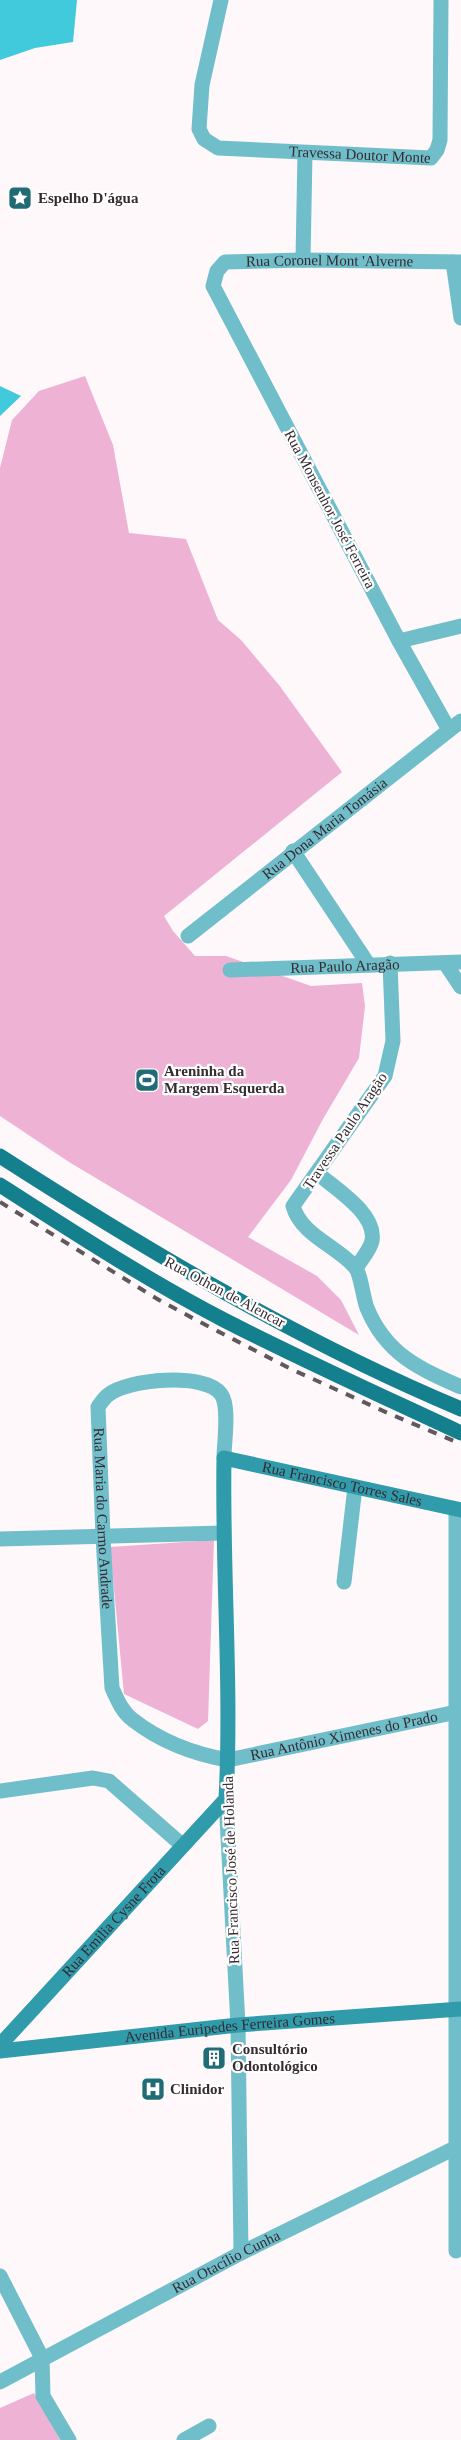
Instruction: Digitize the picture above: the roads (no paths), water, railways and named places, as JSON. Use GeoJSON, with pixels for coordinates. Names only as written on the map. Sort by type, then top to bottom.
{"type":"FeatureCollection","features":[{"type":"Feature","properties":{"kind":"main road","name":"Rua Othon de Alencar"},"geometry":{"type":"LineString","coordinates":[[0,1156],[162,1258],[245,1304],[369,1368],[461,1409]]}},
{"type":"Feature","properties":{"kind":"main road","name":"Rua Othon de Alencar"},"geometry":{"type":"LineString","coordinates":[[0,1185],[114,1256],[224,1320],[342,1378],[461,1433]]}},
{"type":"Feature","properties":{"kind":"street","name":"Travessa Doutor Monte"},"geometry":{"type":"LineString","coordinates":[[221,0],[202,85],[199,129],[204,139],[218,148],[431,158],[437,150],[440,140],[440,0]]}},
{"type":"Feature","properties":{"kind":"street"},"geometry":{"type":"LineString","coordinates":[[303,260],[305,153]]}},
{"type":"Feature","properties":{"kind":"street","name":"Rua Coronel Mont 'Alverne"},"geometry":{"type":"LineString","coordinates":[[213,286],[217,271],[225,262],[303,260],[457,262]]}},
{"type":"Feature","properties":{"kind":"street"},"geometry":{"type":"LineString","coordinates":[[457,262],[461,318]]}},
{"type":"Feature","properties":{"kind":"street","name":"Rua Monsenhor José Ferreira"},"geometry":{"type":"LineString","coordinates":[[213,286],[399,641],[455,726]]}},
{"type":"Feature","properties":{"kind":"street"},"geometry":{"type":"LineString","coordinates":[[399,641],[461,626]]}},
{"type":"Feature","properties":{"kind":"street","name":"Rua Dona Maria Tomásia"},"geometry":{"type":"LineString","coordinates":[[188,936],[293,851],[455,726]]}},
{"type":"Feature","properties":{"kind":"street"},"geometry":{"type":"LineString","coordinates":[[293,851],[368,964]]}},
{"type":"Feature","properties":{"kind":"street"},"geometry":{"type":"LineString","coordinates":[[445,962],[461,987]]}},
{"type":"Feature","properties":{"kind":"street","name":"Rua Paulo Aragão"},"geometry":{"type":"LineString","coordinates":[[230,970],[461,962]]}},
{"type":"Feature","properties":{"kind":"street","name":"Travessa Paulo Aragão"},"geometry":{"type":"LineString","coordinates":[[356,1268],[300,1221],[293,1206],[384,1076],[393,1041],[390,963]]}},
{"type":"Feature","properties":{"kind":"street"},"geometry":{"type":"LineString","coordinates":[[317,1173],[367,1216],[372,1228],[372,1242],[356,1268],[362,1296],[381,1335],[398,1354],[429,1372],[461,1387]]}},
{"type":"Feature","properties":{"kind":"street","name":"Rua Maria do Carmo Andrade"},"geometry":{"type":"LineString","coordinates":[[224,1458],[226,1402],[220,1392],[208,1385],[171,1379],[121,1388],[108,1394],[98,1407],[112,1688],[120,1705],[132,1720],[181,1748],[204,1756],[228,1760]]}},
{"type":"Feature","properties":{"kind":"street","name":"Rua Francisco Torres Sales"},"geometry":{"type":"LineString","coordinates":[[224,1458],[459,1510]]}},
{"type":"Feature","properties":{"kind":"street","name":"Rua Francisco José de Holanda"},"geometry":{"type":"LineString","coordinates":[[224,1458],[222,1534],[228,1760],[226,1799],[238,2025],[241,2253]]}},
{"type":"Feature","properties":{"kind":"street"},"geometry":{"type":"LineString","coordinates":[[344,1582],[354,1487]]}},
{"type":"Feature","properties":{"kind":"street"},"geometry":{"type":"LineString","coordinates":[[456,2251],[455,2148],[460,1711],[459,1510]]}},
{"type":"Feature","properties":{"kind":"street"},"geometry":{"type":"LineString","coordinates":[[0,1538],[222,1534]]}},
{"type":"Feature","properties":{"kind":"street","name":"Rua Antônio Ximenes do Prado"},"geometry":{"type":"LineString","coordinates":[[228,1760],[460,1711]]}},
{"type":"Feature","properties":{"kind":"street"},"geometry":{"type":"LineString","coordinates":[[0,1791],[92,1778],[109,1781],[182,1845]]}},
{"type":"Feature","properties":{"kind":"street","name":"Rua Emilia Cysne Frota"},"geometry":{"type":"LineString","coordinates":[[0,2045],[226,1799]]}},
{"type":"Feature","properties":{"kind":"street","name":"Avenida Euripedes Ferreira Gomes"},"geometry":{"type":"LineString","coordinates":[[0,2051],[238,2025],[458,2009]]}},
{"type":"Feature","properties":{"kind":"street","name":"Rua Otacílio Cunha"},"geometry":{"type":"LineString","coordinates":[[0,2382],[241,2253],[455,2148]]}},
{"type":"Feature","properties":{"kind":"street"},"geometry":{"type":"LineString","coordinates":[[0,2276],[42,2358],[43,2396],[69,2440]]}},
{"type":"Feature","properties":{"kind":"street"},"geometry":{"type":"LineString","coordinates":[[184,2440],[209,2426]]}},
{"type":"Feature","properties":{"kind":"water"},"geometry":{"type":"Polygon","coordinates":[[[0,0],[77,0],[73,42],[35,48],[0,60],[0,0]]]}},
{"type":"Feature","properties":{"kind":"water"},"geometry":{"type":"Polygon","coordinates":[[[0,386],[21,396],[0,416],[0,386]]]}},
{"type":"Feature","properties":{"kind":"railway"},"geometry":{"type":"LineString","coordinates":[[0,1202],[159,1300],[198,1321],[291,1369],[461,1444]]}},
{"type":"Feature","properties":{"kind":"place","name":"Espelho D'água"},"geometry":{"type":"Point","coordinates":[20,198]}},
{"type":"Feature","properties":{"kind":"place","name":"Areninha da Margem Esquerda"},"geometry":{"type":"Point","coordinates":[147,1080]}},
{"type":"Feature","properties":{"kind":"place","name":"Consultório Odontológico"},"geometry":{"type":"Point","coordinates":[214,2058]}},
{"type":"Feature","properties":{"kind":"place","name":"Clinidor"},"geometry":{"type":"Point","coordinates":[153,2089]}}]}
